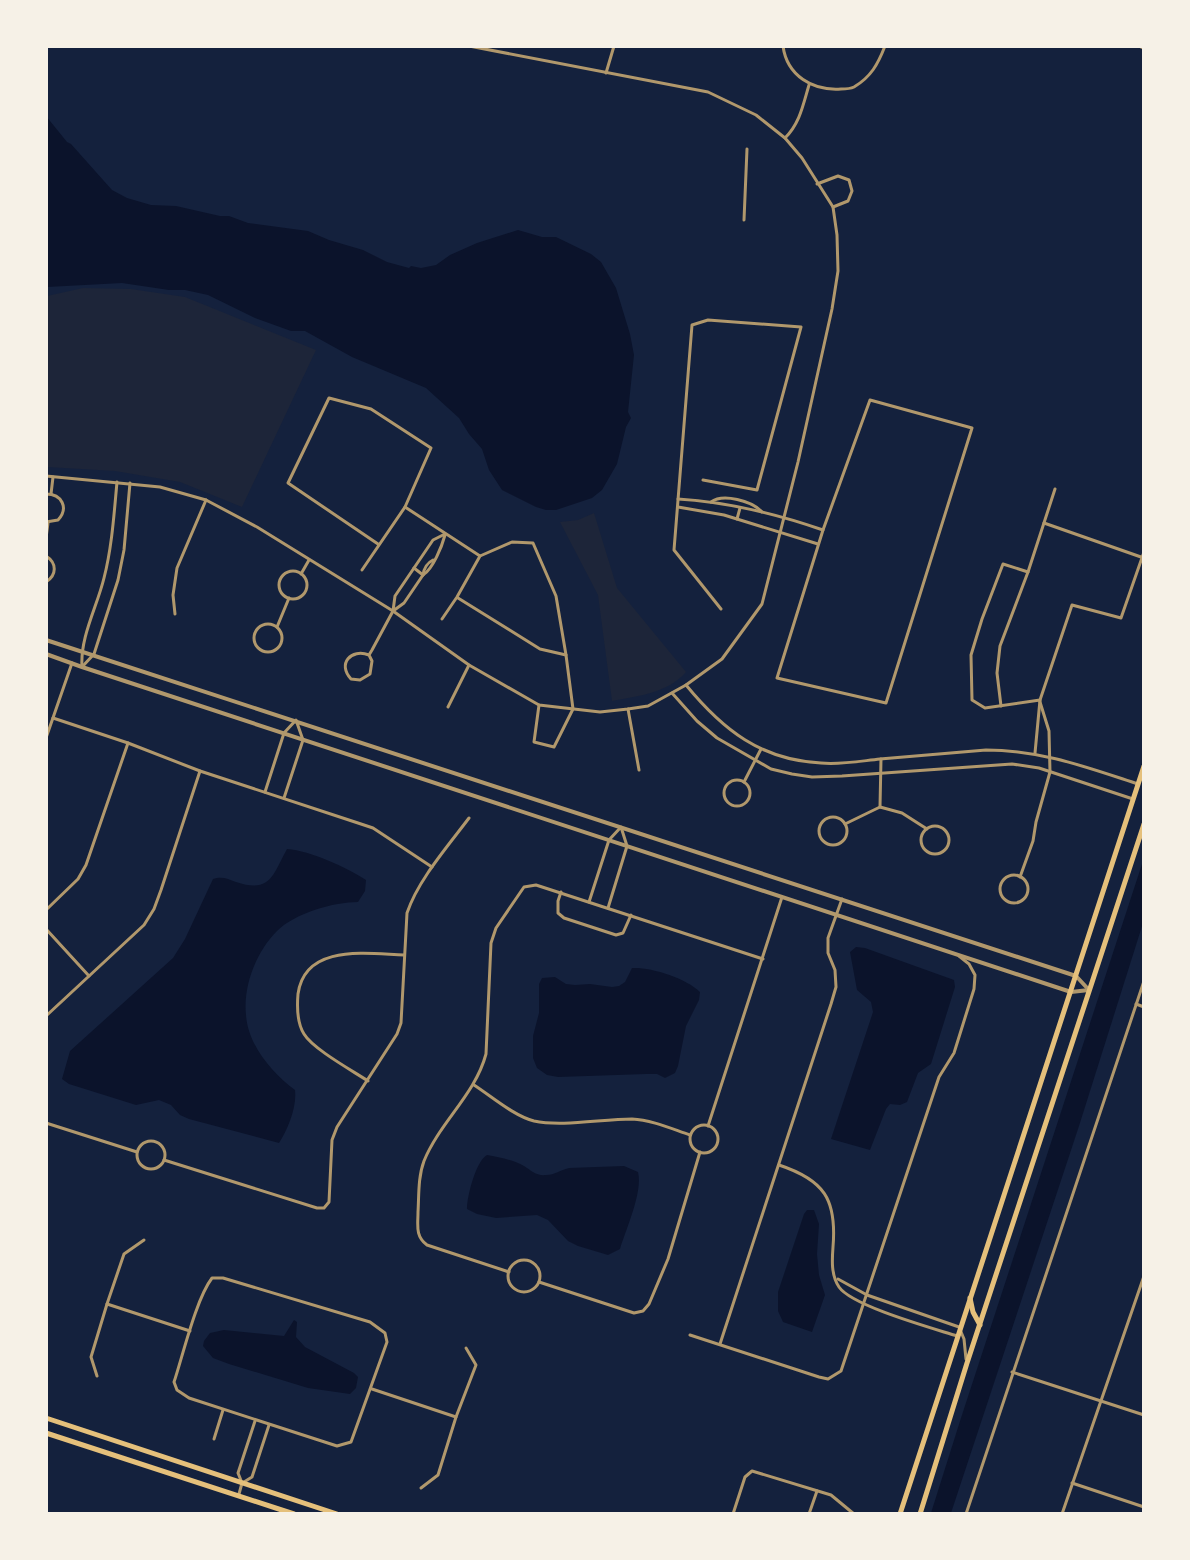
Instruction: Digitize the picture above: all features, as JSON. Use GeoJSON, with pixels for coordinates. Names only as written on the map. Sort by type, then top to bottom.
{"type":"FeatureCollection","features":[{"type":"Feature","properties":{"kind":"main road"},"geometry":{"type":"LineString","coordinates":[[900,1514],[1143,766]]}},
{"type":"Feature","properties":{"kind":"main road"},"geometry":{"type":"LineString","coordinates":[[920,1514],[1143,824]]}},
{"type":"Feature","properties":{"kind":"main road"},"geometry":{"type":"LineString","coordinates":[[970,1297],[973,1312],[980,1324]]}},
{"type":"Feature","properties":{"kind":"main road"},"geometry":{"type":"LineString","coordinates":[[46,1418],[317,1510],[337,1514]]}},
{"type":"Feature","properties":{"kind":"main road"},"geometry":{"type":"LineString","coordinates":[[46,1433],[294,1514]]}},
{"type":"Feature","properties":{"kind":"street"},"geometry":{"type":"LineString","coordinates":[[46,476],[160,487],[206,500],[257,527],[393,612],[469,665],[538,705],[600,712],[648,706],[686,685],[722,659],[762,604],[785,519],[832,309],[838,271],[837,235],[833,207],[802,158],[785,138],[756,115],[708,92],[470,46]]}},
{"type":"Feature","properties":{"kind":"street"},"geometry":{"type":"LineString","coordinates":[[606,73],[614,46]]}},
{"type":"Feature","properties":{"kind":"street"},"geometry":{"type":"LineString","coordinates":[[783,46],[788,64],[809,85],[832,90],[852,89],[872,74],[885,46]]}},
{"type":"Feature","properties":{"kind":"street"},"geometry":{"type":"LineString","coordinates":[[785,138],[800,117],[809,85]]}},
{"type":"Feature","properties":{"kind":"street"},"geometry":{"type":"LineString","coordinates":[[744,220],[747,150]]}},
{"type":"Feature","properties":{"kind":"street"},"geometry":{"type":"LineString","coordinates":[[817,184],[838,176],[849,180],[852,191],[848,201],[833,207]]}},
{"type":"Feature","properties":{"kind":"street"},"geometry":{"type":"LineString","coordinates":[[703,480],[757,490],[801,327],[708,320],[692,326],[674,550],[721,609]]}},
{"type":"Feature","properties":{"kind":"street"},"geometry":{"type":"LineString","coordinates":[[362,570],[405,507],[431,448],[371,409],[329,398],[288,483],[378,544]]}},
{"type":"Feature","properties":{"kind":"street"},"geometry":{"type":"LineString","coordinates":[[870,400],[972,428],[886,703],[777,678],[823,530],[870,400]]}},
{"type":"Feature","properties":{"kind":"street"},"geometry":{"type":"LineString","coordinates":[[46,538],[47,522],[58,520],[63,512],[63,502],[56,495],[49,494],[53,477]]}},
{"type":"Feature","properties":{"kind":"street"},"geometry":{"type":"LineString","coordinates":[[82,667],[81,651],[97,605],[110,548],[117,482]]}},
{"type":"Feature","properties":{"kind":"street"},"geometry":{"type":"LineString","coordinates":[[82,667],[94,654],[118,580],[124,550],[130,483]]}},
{"type":"Feature","properties":{"kind":"street"},"geometry":{"type":"LineString","coordinates":[[1001,706],[997,673],[1000,646],[1028,572],[1055,489]]}},
{"type":"Feature","properties":{"kind":"street"},"geometry":{"type":"LineString","coordinates":[[711,502],[717,498],[727,498],[755,506],[763,513]]}},
{"type":"Feature","properties":{"kind":"street"},"geometry":{"type":"LineString","coordinates":[[678,499],[740,508],[823,530]]}},
{"type":"Feature","properties":{"kind":"street"},"geometry":{"type":"LineString","coordinates":[[174,614],[173,595],[177,568],[206,500]]}},
{"type":"Feature","properties":{"kind":"street"},"geometry":{"type":"LineString","coordinates":[[678,506],[702,509],[782,531],[818,544]]}},
{"type":"Feature","properties":{"kind":"street"},"geometry":{"type":"LineString","coordinates":[[405,507],[480,556]]}},
{"type":"Feature","properties":{"kind":"street"},"geometry":{"type":"LineString","coordinates":[[737,519],[740,508]]}},
{"type":"Feature","properties":{"kind":"street"},"geometry":{"type":"LineString","coordinates":[[1035,753],[1040,700],[1072,605],[1121,618],[1143,554],[1044,523]]}},
{"type":"Feature","properties":{"kind":"street"},"geometry":{"type":"LineString","coordinates":[[369,655],[393,612],[404,603],[423,574],[428,572],[442,546],[445,534]]}},
{"type":"Feature","properties":{"kind":"street"},"geometry":{"type":"LineString","coordinates":[[393,612],[395,596],[433,540],[445,534]]}},
{"type":"Feature","properties":{"kind":"street"},"geometry":{"type":"LineString","coordinates":[[442,619],[480,556],[512,542],[533,543],[556,596],[573,709],[554,747],[534,742],[538,705]]}},
{"type":"Feature","properties":{"kind":"street"},"geometry":{"type":"LineString","coordinates":[[46,556],[52,561],[55,570],[51,579],[46,582]]}},
{"type":"Feature","properties":{"kind":"street"},"geometry":{"type":"LineString","coordinates":[[301,574],[309,560]]}},
{"type":"Feature","properties":{"kind":"street"},"geometry":{"type":"LineString","coordinates":[[1028,572],[1003,564],[971,655],[972,700],[984,708],[1040,700]]}},
{"type":"Feature","properties":{"kind":"street"},"geometry":{"type":"LineString","coordinates":[[414,568],[423,574]]}},
{"type":"Feature","properties":{"kind":"street"},"geometry":{"type":"LineString","coordinates":[[288,573],[301,574],[306,582],[306,591],[300,597],[289,598],[280,591],[281,578],[288,573]]}},
{"type":"Feature","properties":{"kind":"street"},"geometry":{"type":"LineString","coordinates":[[457,597],[540,649],[566,655]]}},
{"type":"Feature","properties":{"kind":"street"},"geometry":{"type":"LineString","coordinates":[[277,627],[267,624],[259,627],[254,635],[259,648],[271,651],[279,646],[282,639],[277,627],[289,598]]}},
{"type":"Feature","properties":{"kind":"street"},"geometry":{"type":"LineString","coordinates":[[46,640],[1076,976],[1089,990]]}},
{"type":"Feature","properties":{"kind":"street"},"geometry":{"type":"LineString","coordinates":[[358,652],[369,655],[372,661],[370,674],[364,679],[351,679],[345,669],[348,658],[358,652]]}},
{"type":"Feature","properties":{"kind":"street"},"geometry":{"type":"LineString","coordinates":[[46,654],[1071,992],[1089,990]]}},
{"type":"Feature","properties":{"kind":"street"},"geometry":{"type":"LineString","coordinates":[[46,738],[72,663]]}},
{"type":"Feature","properties":{"kind":"street"},"geometry":{"type":"LineString","coordinates":[[448,707],[469,665]]}},
{"type":"Feature","properties":{"kind":"street"},"geometry":{"type":"LineString","coordinates":[[686,685],[725,727],[762,749],[789,759],[822,764],[986,750],[1012,750],[1050,756],[1138,784]]}},
{"type":"Feature","properties":{"kind":"street"},"geometry":{"type":"LineString","coordinates":[[672,693],[697,722],[717,738],[771,769],[812,777],[1012,764],[1050,772],[1133,799]]}},
{"type":"Feature","properties":{"kind":"street"},"geometry":{"type":"LineString","coordinates":[[1020,876],[1034,841],[1036,822],[1050,772],[1049,731],[1040,700]]}},
{"type":"Feature","properties":{"kind":"street"},"geometry":{"type":"LineString","coordinates":[[628,709],[639,770]]}},
{"type":"Feature","properties":{"kind":"street"},"geometry":{"type":"LineString","coordinates":[[53,718],[128,743],[200,771],[373,828],[432,868]]}},
{"type":"Feature","properties":{"kind":"street"},"geometry":{"type":"LineString","coordinates":[[266,792],[284,733],[296,720]]}},
{"type":"Feature","properties":{"kind":"street"},"geometry":{"type":"LineString","coordinates":[[284,798],[303,740],[296,720]]}},
{"type":"Feature","properties":{"kind":"street"},"geometry":{"type":"LineString","coordinates":[[46,910],[78,879],[86,865],[128,743]]}},
{"type":"Feature","properties":{"kind":"street"},"geometry":{"type":"LineString","coordinates":[[744,782],[762,749]]}},
{"type":"Feature","properties":{"kind":"street"},"geometry":{"type":"LineString","coordinates":[[880,807],[881,759]]}},
{"type":"Feature","properties":{"kind":"street"},"geometry":{"type":"LineString","coordinates":[[46,1016],[134,936],[154,909],[200,771]]}},
{"type":"Feature","properties":{"kind":"street"},"geometry":{"type":"LineString","coordinates":[[735,780],[744,782],[750,793],[748,801],[736,807],[728,804],[723,792],[727,784],[735,780]]}},
{"type":"Feature","properties":{"kind":"street"},"geometry":{"type":"LineString","coordinates":[[845,824],[880,807],[902,813],[927,829],[939,827],[946,832],[948,840],[943,851],[931,853],[924,848],[921,836],[927,829]]}},
{"type":"Feature","properties":{"kind":"street"},"geometry":{"type":"LineString","coordinates":[[836,817],[845,824],[846,832],[840,842],[829,844],[820,836],[820,825],[825,819],[836,817]]}},
{"type":"Feature","properties":{"kind":"street"},"geometry":{"type":"LineString","coordinates":[[164,1160],[317,1208],[324,1208],[328,1202],[332,1140],[337,1127],[397,1034],[401,1023],[407,913],[410,904],[432,868],[469,818]]}},
{"type":"Feature","properties":{"kind":"street"},"geometry":{"type":"LineString","coordinates":[[589,902],[609,840],[621,827]]}},
{"type":"Feature","properties":{"kind":"street"},"geometry":{"type":"LineString","coordinates":[[608,908],[627,846],[621,827]]}},
{"type":"Feature","properties":{"kind":"street"},"geometry":{"type":"LineString","coordinates":[[1010,876],[1020,876],[1028,886],[1026,896],[1019,902],[1009,902],[1002,896],[1000,889],[1002,882],[1010,876]]}},
{"type":"Feature","properties":{"kind":"street"},"geometry":{"type":"LineString","coordinates":[[508,1272],[427,1245],[421,1240],[417,1231],[420,1175],[424,1162],[482,1070],[486,1054],[491,943],[496,928],[524,887],[536,885],[561,892],[763,959]]}},
{"type":"Feature","properties":{"kind":"street"},"geometry":{"type":"LineString","coordinates":[[561,892],[558,913],[564,918],[616,935],[623,933],[631,915]]}},
{"type":"Feature","properties":{"kind":"street"},"geometry":{"type":"LineString","coordinates":[[708,1126],[782,897]]}},
{"type":"Feature","properties":{"kind":"street"},"geometry":{"type":"LineString","coordinates":[[720,1344],[836,987],[835,970],[828,953],[828,938],[842,899]]}},
{"type":"Feature","properties":{"kind":"street"},"geometry":{"type":"LineString","coordinates":[[46,929],[89,976]]}},
{"type":"Feature","properties":{"kind":"street"},"geometry":{"type":"LineString","coordinates":[[368,1081],[314,1044],[304,1034],[297,1004],[299,988],[312,967],[327,957],[344,953],[404,955]]}},
{"type":"Feature","properties":{"kind":"street"},"geometry":{"type":"LineString","coordinates":[[690,1335],[828,1379],[835,1376],[844,1365],[939,1077],[954,1053],[974,989],[975,975],[969,964],[957,954]]}},
{"type":"Feature","properties":{"kind":"street"},"geometry":{"type":"LineString","coordinates":[[966,1514],[1143,981]]}},
{"type":"Feature","properties":{"kind":"street"},"geometry":{"type":"LineString","coordinates":[[1136,1004],[1143,1007]]}},
{"type":"Feature","properties":{"kind":"street"},"geometry":{"type":"LineString","coordinates":[[474,1085],[534,1121],[633,1119],[647,1121],[690,1135]]}},
{"type":"Feature","properties":{"kind":"street"},"geometry":{"type":"LineString","coordinates":[[46,1123],[137,1152]]}},
{"type":"Feature","properties":{"kind":"street"},"geometry":{"type":"LineString","coordinates":[[700,1126],[708,1126],[716,1132],[717,1141],[713,1149],[700,1152],[690,1143],[690,1135],[700,1126]]}},
{"type":"Feature","properties":{"kind":"street"},"geometry":{"type":"LineString","coordinates":[[146,1142],[155,1142],[164,1151],[164,1160],[158,1168],[149,1170],[141,1166],[136,1157],[137,1152],[146,1142]]}},
{"type":"Feature","properties":{"kind":"street"},"geometry":{"type":"LineString","coordinates":[[539,1282],[634,1313],[643,1311],[649,1304],[668,1259],[700,1152]]}},
{"type":"Feature","properties":{"kind":"street"},"geometry":{"type":"LineString","coordinates":[[779,1165],[801,1173],[821,1190],[829,1202],[834,1228],[833,1272],[840,1288],[864,1304],[957,1336]]}},
{"type":"Feature","properties":{"kind":"street"},"geometry":{"type":"LineString","coordinates":[[97,1376],[91,1357],[124,1254],[144,1240]]}},
{"type":"Feature","properties":{"kind":"street"},"geometry":{"type":"LineString","coordinates":[[524,1260],[529,1261],[534,1263],[540,1272],[539,1282],[527,1292],[517,1290],[510,1283],[508,1272],[514,1264],[524,1260]]}},
{"type":"Feature","properties":{"kind":"street"},"geometry":{"type":"LineString","coordinates":[[1062,1514],[1143,1276]]}},
{"type":"Feature","properties":{"kind":"street"},"geometry":{"type":"LineString","coordinates":[[212,1278],[223,1278],[370,1322],[385,1333],[387,1342],[372,1389],[351,1442],[337,1446],[223,1410],[189,1398],[177,1390],[174,1382],[190,1331],[206,1286],[212,1278]]}},
{"type":"Feature","properties":{"kind":"street"},"geometry":{"type":"LineString","coordinates":[[836,1278],[867,1295],[959,1327],[964,1339],[967,1363]]}},
{"type":"Feature","properties":{"kind":"street"},"geometry":{"type":"LineString","coordinates":[[107,1304],[190,1331]]}},
{"type":"Feature","properties":{"kind":"street"},"geometry":{"type":"LineString","coordinates":[[421,1488],[438,1475],[476,1365],[466,1348]]}},
{"type":"Feature","properties":{"kind":"street"},"geometry":{"type":"LineString","coordinates":[[1012,1372],[1143,1415]]}},
{"type":"Feature","properties":{"kind":"street"},"geometry":{"type":"LineString","coordinates":[[372,1389],[456,1418]]}},
{"type":"Feature","properties":{"kind":"street"},"geometry":{"type":"LineString","coordinates":[[214,1439],[223,1410]]}},
{"type":"Feature","properties":{"kind":"street"},"geometry":{"type":"LineString","coordinates":[[242,1483],[238,1473],[255,1420]]}},
{"type":"Feature","properties":{"kind":"street"},"geometry":{"type":"LineString","coordinates":[[238,1494],[242,1483],[252,1477],[269,1425]]}},
{"type":"Feature","properties":{"kind":"street"},"geometry":{"type":"LineString","coordinates":[[733,1514],[745,1477],[752,1471],[831,1495],[854,1514]]}},
{"type":"Feature","properties":{"kind":"street"},"geometry":{"type":"LineString","coordinates":[[1072,1483],[1143,1507]]}},
{"type":"Feature","properties":{"kind":"street"},"geometry":{"type":"LineString","coordinates":[[809,1514],[817,1491]]}},
{"type":"Feature","properties":{"kind":"shaded area"},"geometry":{"type":"Polygon","coordinates":[[[46,116],[112,190],[127,198],[151,205],[176,206],[229,216],[248,223],[308,231],[363,250],[387,262],[409,268],[436,265],[450,255],[477,243],[518,230],[542,237],[556,237],[591,254],[601,262],[616,288],[634,355],[628,412],[631,418],[626,427],[617,464],[602,490],[592,498],[556,510],[536,507],[502,490],[489,470],[482,449],[459,418],[426,388],[352,357],[305,331],[291,331],[255,318],[208,295],[122,283],[47,287],[46,116]]]}},
{"type":"Feature","properties":{"kind":"shaded area"},"geometry":{"type":"Polygon","coordinates":[[[83,288],[131,289],[185,297],[316,350],[242,507],[180,482],[115,471],[47,467],[47,296],[83,288]]]}},
{"type":"Feature","properties":{"kind":"shaded area"},"geometry":{"type":"Polygon","coordinates":[[[594,513],[617,588],[686,672],[662,689],[612,701],[598,595],[560,522],[578,520],[594,513]]]}},
{"type":"Feature","properties":{"kind":"shaded area"},"geometry":{"type":"Polygon","coordinates":[[[287,849],[328,860],[366,880],[365,891],[358,902],[315,910],[294,919],[277,931],[263,949],[252,970],[246,1004],[251,1037],[270,1067],[295,1090],[295,1103],[291,1118],[279,1143],[189,1119],[180,1115],[171,1105],[159,1100],[136,1105],[69,1084],[62,1079],[70,1051],[173,958],[185,939],[213,879],[225,878],[248,885],[264,883],[274,874],[287,849]]]}},
{"type":"Feature","properties":{"kind":"shaded area"},"geometry":{"type":"Polygon","coordinates":[[[1143,861],[1143,923],[1079,1126],[951,1513],[931,1513],[961,1418],[1143,861]]]}},
{"type":"Feature","properties":{"kind":"shaded area"},"geometry":{"type":"Polygon","coordinates":[[[856,947],[865,948],[954,980],[955,987],[931,1064],[918,1073],[907,1102],[900,1105],[890,1104],[886,1109],[870,1150],[831,1139],[873,1012],[871,1002],[857,990],[850,952],[856,947]]]}},
{"type":"Feature","properties":{"kind":"shaded area"},"geometry":{"type":"Polygon","coordinates":[[[632,968],[649,969],[668,974],[686,982],[700,992],[699,1000],[686,1026],[675,1073],[665,1078],[657,1074],[558,1077],[547,1075],[537,1068],[533,1058],[533,1036],[539,1013],[539,984],[542,978],[555,977],[566,984],[612,987],[625,982],[632,968]]]}},
{"type":"Feature","properties":{"kind":"shaded area"},"geometry":{"type":"Polygon","coordinates":[[[487,1155],[515,1162],[539,1175],[552,1174],[569,1168],[624,1166],[638,1172],[636,1200],[620,1249],[608,1255],[578,1246],[568,1241],[548,1220],[537,1215],[496,1218],[477,1214],[467,1209],[470,1188],[476,1171],[487,1155]]]}},
{"type":"Feature","properties":{"kind":"shaded area"},"geometry":{"type":"Polygon","coordinates":[[[807,1210],[814,1210],[819,1224],[817,1254],[819,1275],[825,1295],[812,1332],[783,1322],[778,1311],[778,1292],[807,1210]]]}},
{"type":"Feature","properties":{"kind":"shaded area"},"geometry":{"type":"Polygon","coordinates":[[[294,1320],[297,1322],[296,1337],[305,1347],[358,1377],[356,1388],[350,1394],[308,1388],[229,1364],[213,1358],[203,1346],[210,1333],[224,1330],[284,1336],[294,1320]]]}}]}
